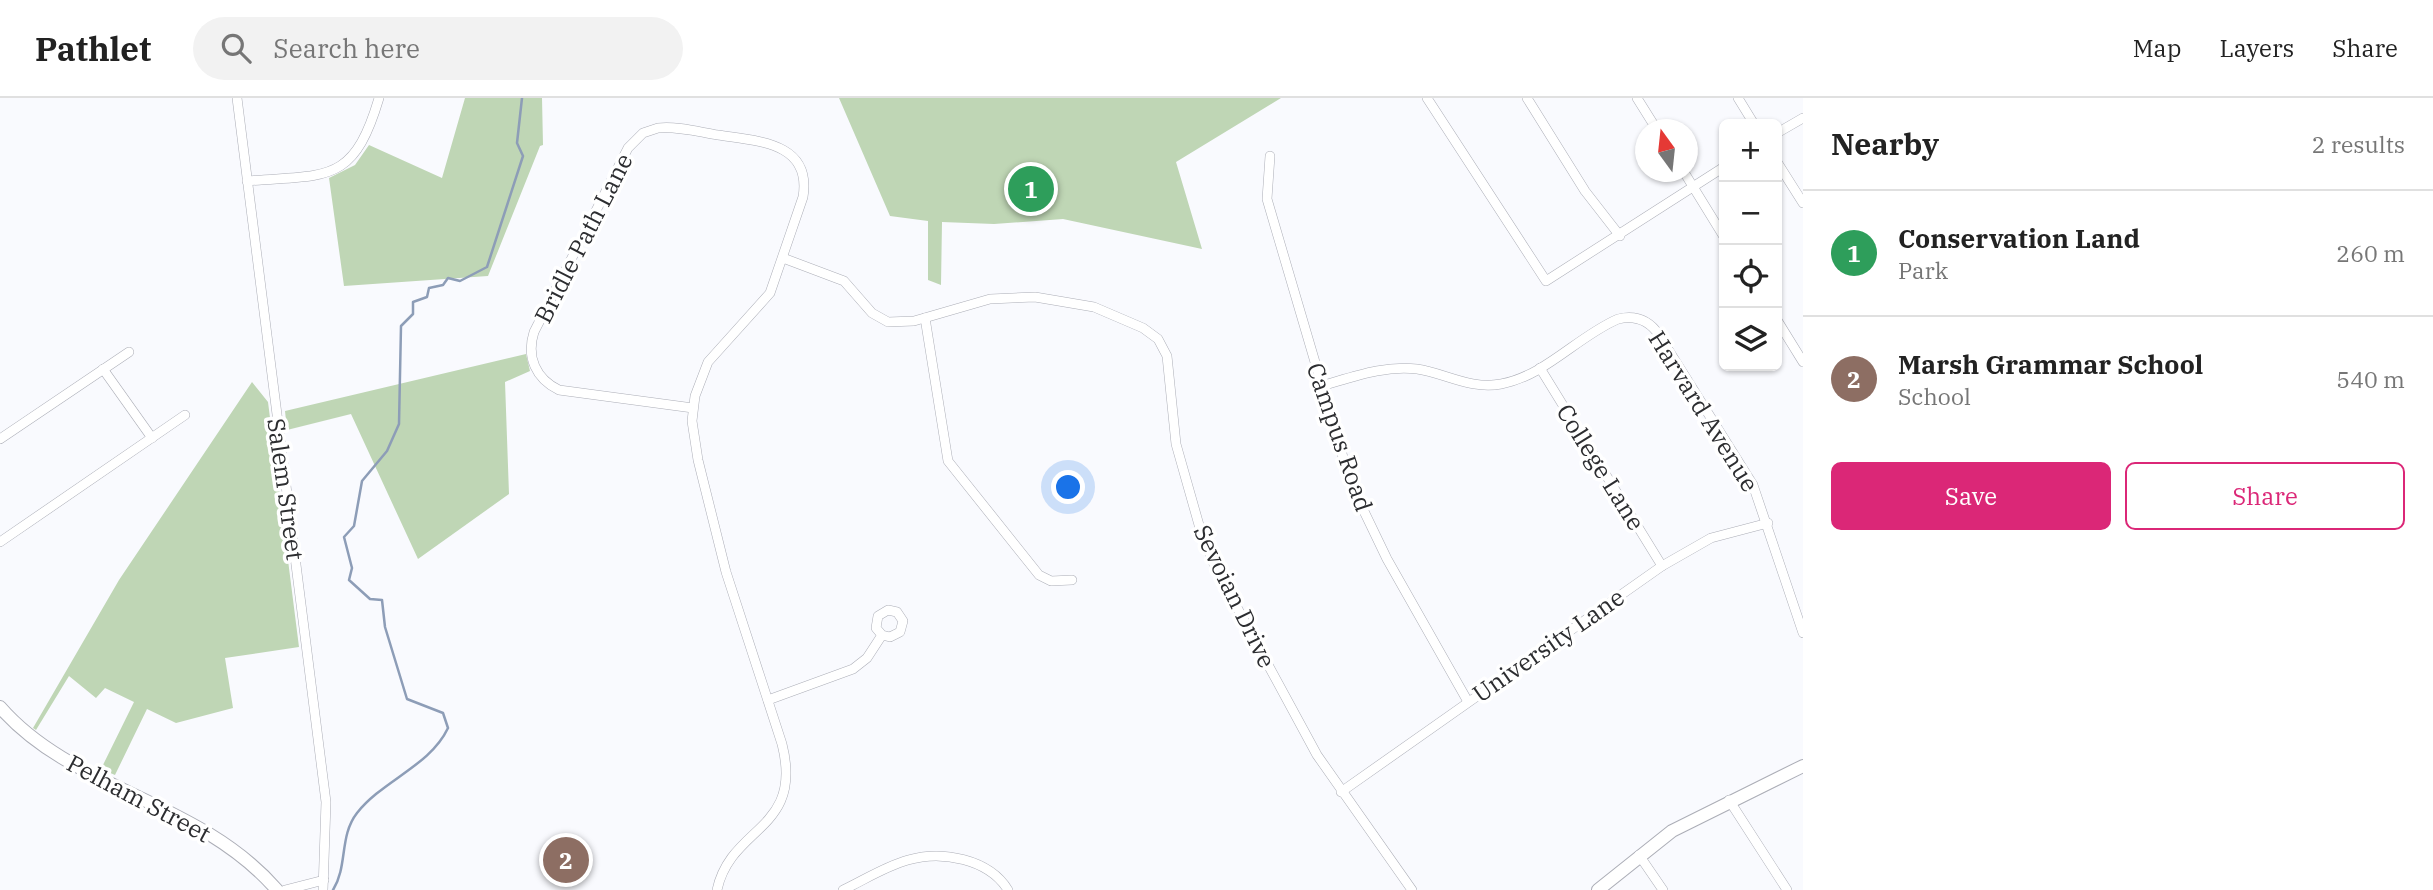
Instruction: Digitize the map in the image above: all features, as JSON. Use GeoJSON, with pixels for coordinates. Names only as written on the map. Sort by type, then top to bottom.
{"type":"FeatureCollection","features":[{"type":"Feature","properties":{"kind":"street","name":"Salem Street"},"geometry":{"type":"LineString","coordinates":[[237,98],[326,802],[323,885],[285,890]]}},
{"type":"Feature","properties":{"kind":"street"},"geometry":{"type":"LineString","coordinates":[[247,181],[317,175],[344,166],[357,150],[379,98]]}},
{"type":"Feature","properties":{"kind":"street"},"geometry":{"type":"LineString","coordinates":[[1427,98],[1545,281],[1620,236],[1719,170]]}},
{"type":"Feature","properties":{"kind":"street"},"geometry":{"type":"LineString","coordinates":[[1527,98],[1585,191],[1620,236]]}},
{"type":"Feature","properties":{"kind":"street"},"geometry":{"type":"LineString","coordinates":[[1637,98],[1650,119]]}},
{"type":"Feature","properties":{"kind":"street"},"geometry":{"type":"LineString","coordinates":[[1738,98],[1751,119]]}},
{"type":"Feature","properties":{"kind":"street"},"geometry":{"type":"LineString","coordinates":[[1782,130],[1803,118]]}},
{"type":"Feature","properties":{"kind":"street","name":"Bridle Path Lane"},"geometry":{"type":"LineString","coordinates":[[693,408],[559,390],[542,378],[532,360],[534,332],[631,144],[648,131],[669,127],[766,143],[785,150],[798,165],[804,184],[783,258],[765,300],[708,362],[693,408],[695,447],[719,545],[784,752],[786,790],[771,819],[726,866],[718,890]]}},
{"type":"Feature","properties":{"kind":"street","name":"Campus Road"},"geometry":{"type":"LineString","coordinates":[[1269,156],[1267,199],[1345,464],[1387,559],[1468,700]]}},
{"type":"Feature","properties":{"kind":"street"},"geometry":{"type":"LineString","coordinates":[[1782,170],[1803,203]]}},
{"type":"Feature","properties":{"kind":"street"},"geometry":{"type":"LineString","coordinates":[[1690,182],[1719,229]]}},
{"type":"Feature","properties":{"kind":"street","name":"Sevoian Drive"},"geometry":{"type":"LineString","coordinates":[[783,258],[844,281],[872,313],[882,320],[900,323],[990,299],[1051,299],[1105,312],[1143,328],[1158,340],[1169,363],[1176,444],[1204,540],[1235,605],[1317,755],[1412,890]]}},
{"type":"Feature","properties":{"kind":"street","name":"Harvard Avenue"},"geometry":{"type":"LineString","coordinates":[[1321,386],[1367,373],[1402,368],[1427,371],[1477,386],[1498,385],[1540,368],[1613,321],[1630,317],[1647,322],[1659,335],[1753,485],[1768,523],[1803,634]]}},
{"type":"Feature","properties":{"kind":"street"},"geometry":{"type":"LineString","coordinates":[[925,318],[943,443],[950,467],[1039,575],[1051,581],[1072,580]]}},
{"type":"Feature","properties":{"kind":"street"},"geometry":{"type":"LineString","coordinates":[[1782,328],[1803,362]]}},
{"type":"Feature","properties":{"kind":"street"},"geometry":{"type":"LineString","coordinates":[[0,439],[129,352]]}},
{"type":"Feature","properties":{"kind":"street","name":"College Lane"},"geometry":{"type":"LineString","coordinates":[[1540,368],[1662,566]]}},
{"type":"Feature","properties":{"kind":"street"},"geometry":{"type":"LineString","coordinates":[[103,369],[152,438]]}},
{"type":"Feature","properties":{"kind":"street"},"geometry":{"type":"LineString","coordinates":[[0,542],[186,415]]}},
{"type":"Feature","properties":{"kind":"street","name":"University Lane"},"geometry":{"type":"LineString","coordinates":[[1341,792],[1468,700],[1662,566],[1712,538],[1768,523]]}},
{"type":"Feature","properties":{"kind":"street"},"geometry":{"type":"LineString","coordinates":[[768,700],[853,669],[867,659],[882,635]]}},
{"type":"Feature","properties":{"kind":"street","name":"Pelham Street"},"geometry":{"type":"LineString","coordinates":[[0,706],[33,737],[71,763],[206,831],[258,870],[277,890]]}},
{"type":"Feature","properties":{"kind":"street"},"geometry":{"type":"LineString","coordinates":[[1598,890],[1672,831],[1729,800],[1803,766]]}},
{"type":"Feature","properties":{"kind":"street"},"geometry":{"type":"LineString","coordinates":[[1729,800],[1787,890]]}},
{"type":"Feature","properties":{"kind":"street"},"geometry":{"type":"LineString","coordinates":[[1639,855],[1663,890]]}},
{"type":"Feature","properties":{"kind":"street"},"geometry":{"type":"LineString","coordinates":[[843,890],[904,861],[928,857],[982,865],[996,874],[1008,890]]}},
{"type":"Feature","properties":{"kind":"green space"},"geometry":{"type":"Polygon","coordinates":[[[465,98],[542,98],[543,145],[540,146],[488,276],[344,286],[329,178],[355,165],[369,145],[442,178],[465,98]]]}},
{"type":"Feature","properties":{"kind":"green space"},"geometry":{"type":"Polygon","coordinates":[[[839,98],[1281,98],[1176,162],[1202,249],[1063,219],[994,224],[942,222],[941,285],[928,280],[928,221],[890,216],[839,98]]]}},
{"type":"Feature","properties":{"kind":"green space"},"geometry":{"type":"Polygon","coordinates":[[[526,354],[530,371],[505,382],[509,494],[418,559],[351,414],[287,430],[285,411],[526,354]]]}},
{"type":"Feature","properties":{"kind":"green space"},"geometry":{"type":"Polygon","coordinates":[[[252,382],[268,402],[299,647],[225,658],[233,708],[176,723],[147,709],[115,775],[101,769],[134,702],[105,688],[96,698],[69,676],[36,730],[33,728],[119,580],[252,382]]]}},
{"type":"Feature","properties":{"kind":"waterway"},"geometry":{"type":"LineString","coordinates":[[333,890],[341,871],[348,831],[357,813],[380,791],[430,753],[448,728],[443,713],[407,699],[385,627],[382,600],[370,599],[349,580],[352,568],[344,537],[354,526],[362,481],[387,451],[399,424],[401,326],[413,314],[413,302],[427,297],[429,288],[443,285],[448,278],[460,281],[487,267],[523,156],[517,143],[522,98]]}},
{"type":"Feature","properties":{"kind":"place","name":"Conservation Land"},"geometry":{"type":"Point","coordinates":[1031,189]}},
{"type":"Feature","properties":{"kind":"place","name":"Marsh Grammar School"},"geometry":{"type":"Point","coordinates":[566,860]}}]}
